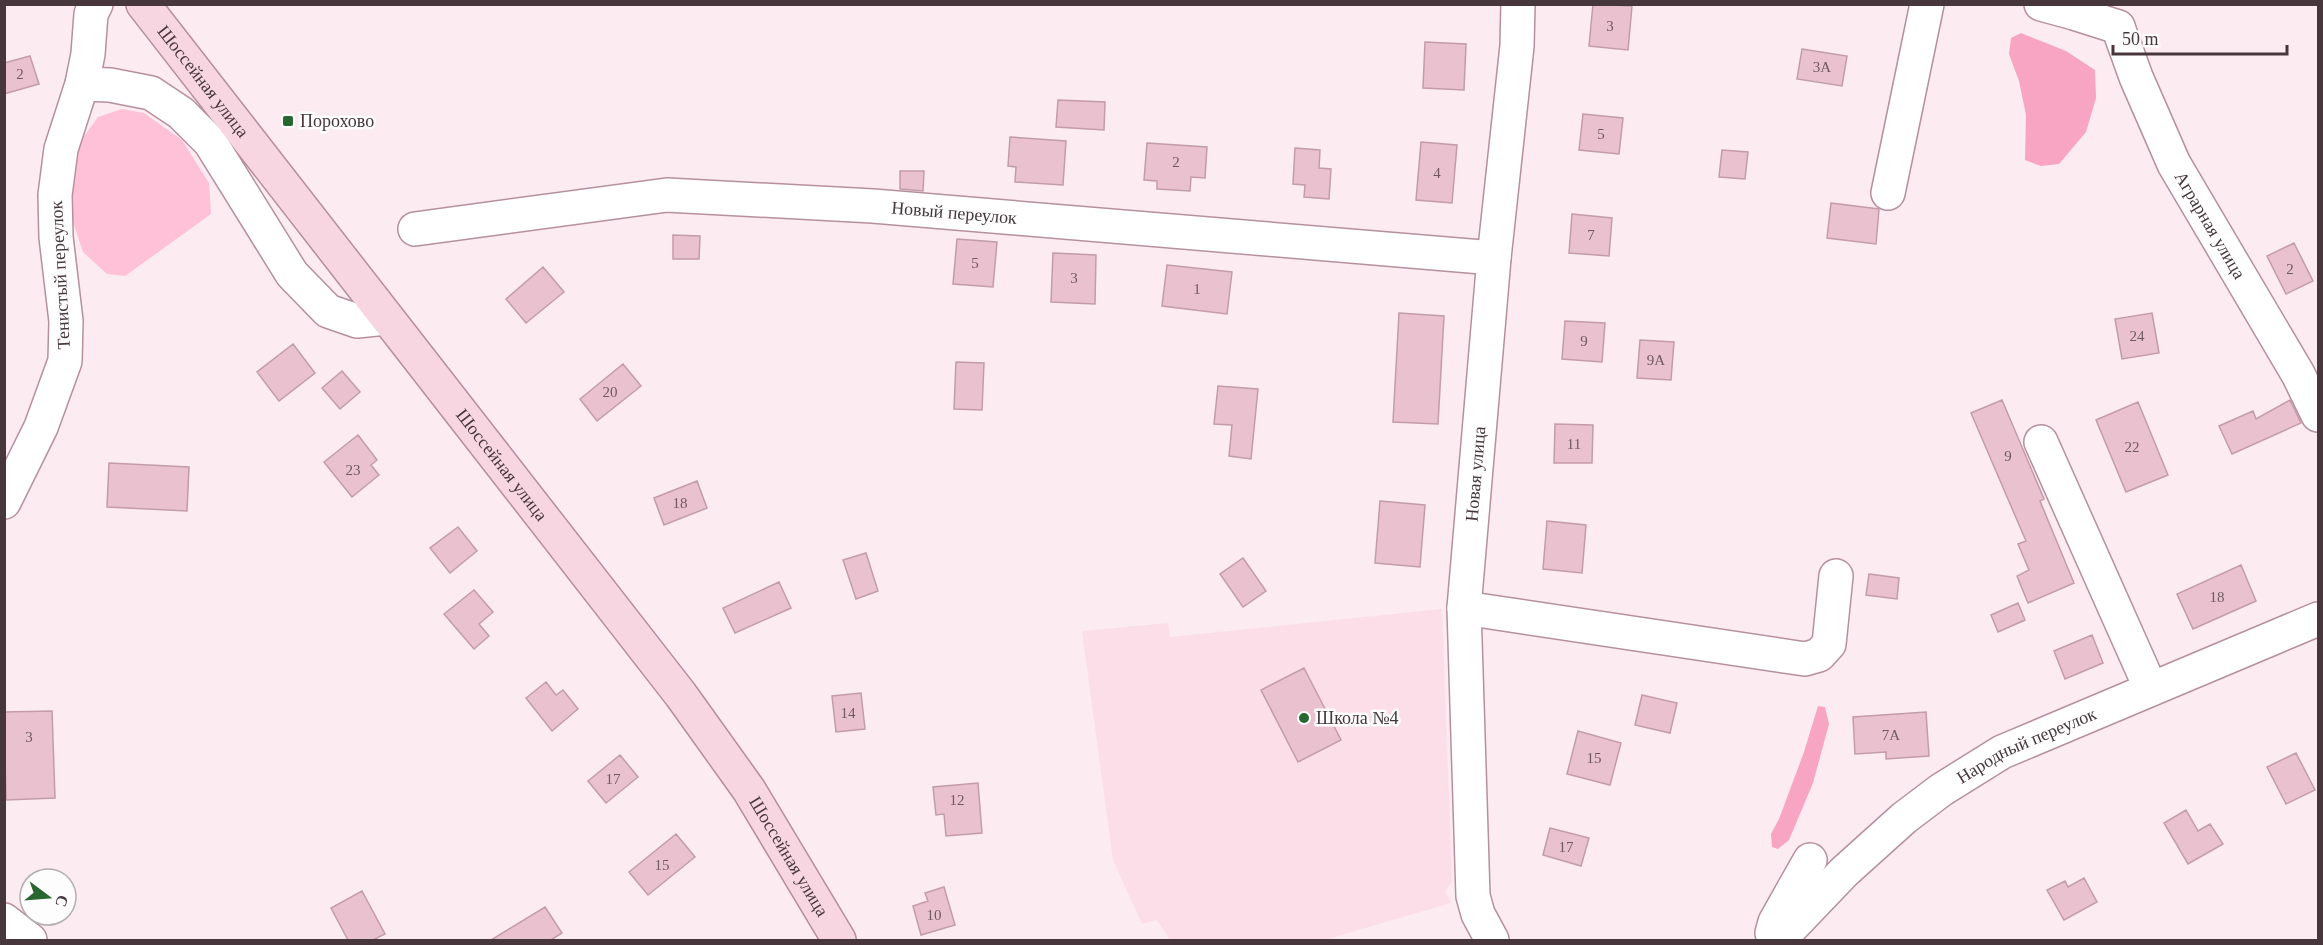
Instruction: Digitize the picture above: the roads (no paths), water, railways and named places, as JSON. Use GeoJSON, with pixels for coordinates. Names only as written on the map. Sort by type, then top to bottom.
{"type":"FeatureCollection","features":[{"type":"Feature","properties":{"kind":"main road","name":"Шоссейная улица"},"geometry":{"type":"LineString","coordinates":[[143,4],[681,695],[749,790],[839,940]]}},
{"type":"Feature","properties":{"kind":"street","name":"Тенистый переулок"},"geometry":{"type":"LineString","coordinates":[[4,502],[41,427],[64,361],[66,321],[56,237],[55,195],[61,149],[82,84],[92,14],[96,4]]}},
{"type":"Feature","properties":{"kind":"street","name":"Новая улица"},"geometry":{"type":"LineString","coordinates":[[1492,940],[1478,914],[1473,896],[1464,608],[1518,4]]}},
{"type":"Feature","properties":{"kind":"street"},"geometry":{"type":"LineString","coordinates":[[1888,193],[1927,4]]}},
{"type":"Feature","properties":{"kind":"street"},"geometry":{"type":"LineString","coordinates":[[2041,4],[2074,13],[2123,16]]}},
{"type":"Feature","properties":{"kind":"street","name":"Аграрная улица"},"geometry":{"type":"LineString","coordinates":[[2123,16],[2136,77],[2174,164],[2298,374],[2319,415]]}},
{"type":"Feature","properties":{"kind":"street"},"geometry":{"type":"LineString","coordinates":[[82,84],[110,85],[152,93],[181,112],[210,142],[292,274],[328,311],[357,321],[386,318]]}},
{"type":"Feature","properties":{"kind":"street","name":"Новый переулок"},"geometry":{"type":"LineString","coordinates":[[415,229],[667,195],[873,206],[1494,258]]}},
{"type":"Feature","properties":{"kind":"street"},"geometry":{"type":"LineString","coordinates":[[2041,442],[2151,689]]}},
{"type":"Feature","properties":{"kind":"street"},"geometry":{"type":"LineString","coordinates":[[1464,608],[1805,659],[1819,655],[1829,644],[1836,576]]}},
{"type":"Feature","properties":{"kind":"street","name":"Народный переулок"},"geometry":{"type":"LineString","coordinates":[[1779,940],[1844,872],[1904,818],[1941,790],[2002,752],[2319,619]]}},
{"type":"Feature","properties":{"kind":"street"},"geometry":{"type":"LineString","coordinates":[[1771,940],[1775,922],[1810,861]]}},
{"type":"Feature","properties":{"kind":"street"},"geometry":{"type":"LineString","coordinates":[[4,920],[30,940]]}},
{"type":"Feature","properties":{"kind":"place","name":"Порохово"},"geometry":{"type":"Point","coordinates":[288,121]}},
{"type":"Feature","properties":{"kind":"place","name":"Школа №4"},"geometry":{"type":"Point","coordinates":[1304,718]}}]}
